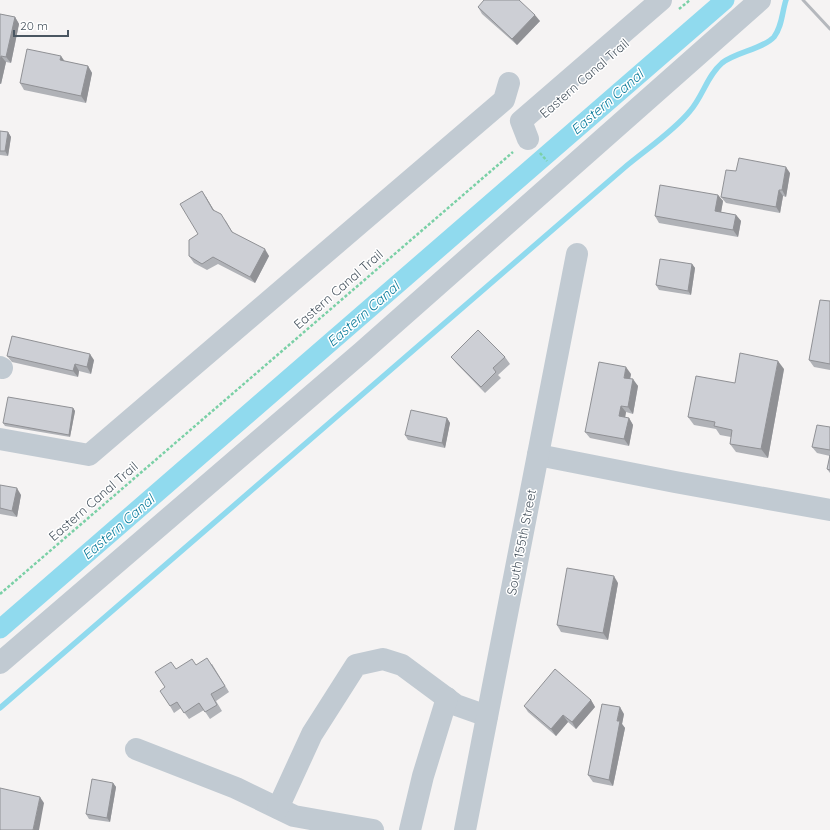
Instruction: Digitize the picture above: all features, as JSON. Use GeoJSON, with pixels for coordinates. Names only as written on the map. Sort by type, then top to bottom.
{"type":"FeatureCollection","features":[{"type":"Feature","properties":{"kind":"street"},"geometry":{"type":"LineString","coordinates":[[0,663],[362,352],[760,0]]}},
{"type":"Feature","properties":{"kind":"street"},"geometry":{"type":"LineString","coordinates":[[528,139],[521,121],[669,5]]}},
{"type":"Feature","properties":{"kind":"street"},"geometry":{"type":"LineString","coordinates":[[0,439],[89,456],[504,100],[509,83]]}},
{"type":"Feature","properties":{"kind":"street","name":"South 155th Street"},"geometry":{"type":"LineString","coordinates":[[465,830],[577,254]]}},
{"type":"Feature","properties":{"kind":"street"},"geometry":{"type":"LineString","coordinates":[[538,455],[830,510]]}},
{"type":"Feature","properties":{"kind":"street"},"geometry":{"type":"LineString","coordinates":[[278,808],[312,734],[356,665],[383,659],[402,665],[456,704],[487,716]]}},
{"type":"Feature","properties":{"kind":"street"},"geometry":{"type":"LineString","coordinates":[[410,830],[447,698]]}},
{"type":"Feature","properties":{"kind":"street"},"geometry":{"type":"LineString","coordinates":[[136,749],[236,788],[294,816],[373,830]]}},
{"type":"Feature","properties":{"kind":"path"},"geometry":{"type":"LineString","coordinates":[[669,5],[690,0]]}},
{"type":"Feature","properties":{"kind":"path"},"geometry":{"type":"LineString","coordinates":[[528,139],[560,176]]}},
{"type":"Feature","properties":{"kind":"path","name":"Eastern Canal Trail"},"geometry":{"type":"LineString","coordinates":[[0,594],[528,139]]}},
{"type":"Feature","properties":{"kind":"building"},"geometry":{"type":"Polygon","coordinates":[[[484,0],[519,0],[535,15],[512,39],[478,7],[484,0]]]}},
{"type":"Feature","properties":{"kind":"building"},"geometry":{"type":"Polygon","coordinates":[[[0,14],[15,17],[6,57],[1,56],[0,61],[0,14]]]}},
{"type":"Feature","properties":{"kind":"building"},"geometry":{"type":"Polygon","coordinates":[[[27,49],[61,56],[60,60],[88,66],[81,96],[20,83],[27,49]]]}},
{"type":"Feature","properties":{"kind":"building"},"geometry":{"type":"Polygon","coordinates":[[[0,131],[8,132],[5,151],[0,151],[0,131]]]}},
{"type":"Feature","properties":{"kind":"building"},"geometry":{"type":"Polygon","coordinates":[[[739,158],[786,167],[782,190],[779,190],[776,207],[721,197],[726,170],[736,171],[739,158]]]}},
{"type":"Feature","properties":{"kind":"building"},"geometry":{"type":"Polygon","coordinates":[[[660,185],[718,195],[715,211],[736,215],[733,230],[655,216],[660,185]]]}},
{"type":"Feature","properties":{"kind":"building"},"geometry":{"type":"Polygon","coordinates":[[[202,191],[213,210],[221,214],[232,232],[265,249],[250,277],[213,257],[202,264],[189,256],[189,240],[198,234],[180,204],[202,191]]]}},
{"type":"Feature","properties":{"kind":"building"},"geometry":{"type":"Polygon","coordinates":[[[660,259],[692,264],[688,291],[656,285],[660,259]]]}},
{"type":"Feature","properties":{"kind":"building"},"geometry":{"type":"Polygon","coordinates":[[[820,300],[830,301],[830,364],[809,360],[820,300]]]}},
{"type":"Feature","properties":{"kind":"building"},"geometry":{"type":"Polygon","coordinates":[[[478,330],[505,357],[493,368],[496,372],[481,387],[451,357],[478,330]]]}},
{"type":"Feature","properties":{"kind":"building"},"geometry":{"type":"Polygon","coordinates":[[[12,336],[90,354],[87,367],[75,364],[73,371],[7,356],[12,336]]]}},
{"type":"Feature","properties":{"kind":"building"},"geometry":{"type":"Polygon","coordinates":[[[740,353],[778,361],[761,449],[730,444],[732,430],[714,426],[715,422],[688,417],[696,376],[735,383],[740,353]]]}},
{"type":"Feature","properties":{"kind":"building"},"geometry":{"type":"Polygon","coordinates":[[[599,362],[626,367],[624,378],[633,379],[628,407],[621,406],[619,416],[629,418],[624,439],[585,432],[599,362]]]}},
{"type":"Feature","properties":{"kind":"building"},"geometry":{"type":"Polygon","coordinates":[[[8,397],[73,408],[69,435],[3,423],[8,397]]]}},
{"type":"Feature","properties":{"kind":"building"},"geometry":{"type":"Polygon","coordinates":[[[411,410],[447,418],[442,443],[405,435],[411,410]]]}},
{"type":"Feature","properties":{"kind":"building"},"geometry":{"type":"Polygon","coordinates":[[[817,425],[830,427],[830,450],[812,447],[817,425]]]}},
{"type":"Feature","properties":{"kind":"building"},"geometry":{"type":"Polygon","coordinates":[[[830,455],[830,470],[827,469],[830,455]]]}},
{"type":"Feature","properties":{"kind":"building"},"geometry":{"type":"Polygon","coordinates":[[[0,485],[17,488],[12,511],[0,508],[0,485]]]}},
{"type":"Feature","properties":{"kind":"building"},"geometry":{"type":"Polygon","coordinates":[[[567,568],[614,576],[603,633],[557,625],[567,568]]]}},
{"type":"Feature","properties":{"kind":"building"},"geometry":{"type":"Polygon","coordinates":[[[207,658],[225,686],[211,694],[217,705],[205,712],[199,703],[184,713],[177,702],[170,706],[160,691],[165,687],[155,672],[171,662],[176,669],[192,659],[196,665],[207,658]]]}},
{"type":"Feature","properties":{"kind":"building"},"geometry":{"type":"Polygon","coordinates":[[[555,669],[591,700],[572,722],[563,715],[551,729],[524,706],[555,669]]]}},
{"type":"Feature","properties":{"kind":"building"},"geometry":{"type":"Polygon","coordinates":[[[602,704],[620,707],[617,721],[620,721],[609,780],[588,775],[602,704]]]}},
{"type":"Feature","properties":{"kind":"building"},"geometry":{"type":"Polygon","coordinates":[[[92,779],[113,783],[107,818],[86,814],[92,779]]]}},
{"type":"Feature","properties":{"kind":"building"},"geometry":{"type":"Polygon","coordinates":[[[0,788],[40,797],[33,830],[0,830],[0,788]]]}},
{"type":"Feature","properties":{"kind":"waterway","name":"Eastern Canal"},"geometry":{"type":"LineString","coordinates":[[0,629],[725,0]]}},
{"type":"Feature","properties":{"kind":"waterway"},"geometry":{"type":"LineString","coordinates":[[0,708],[624,168],[676,126],[694,105],[712,74],[722,63],[734,56],[763,45],[774,37],[780,24],[786,0]]}},
{"type":"Feature","properties":{"kind":"railway"},"geometry":{"type":"LineString","coordinates":[[803,0],[830,29]]}}]}
